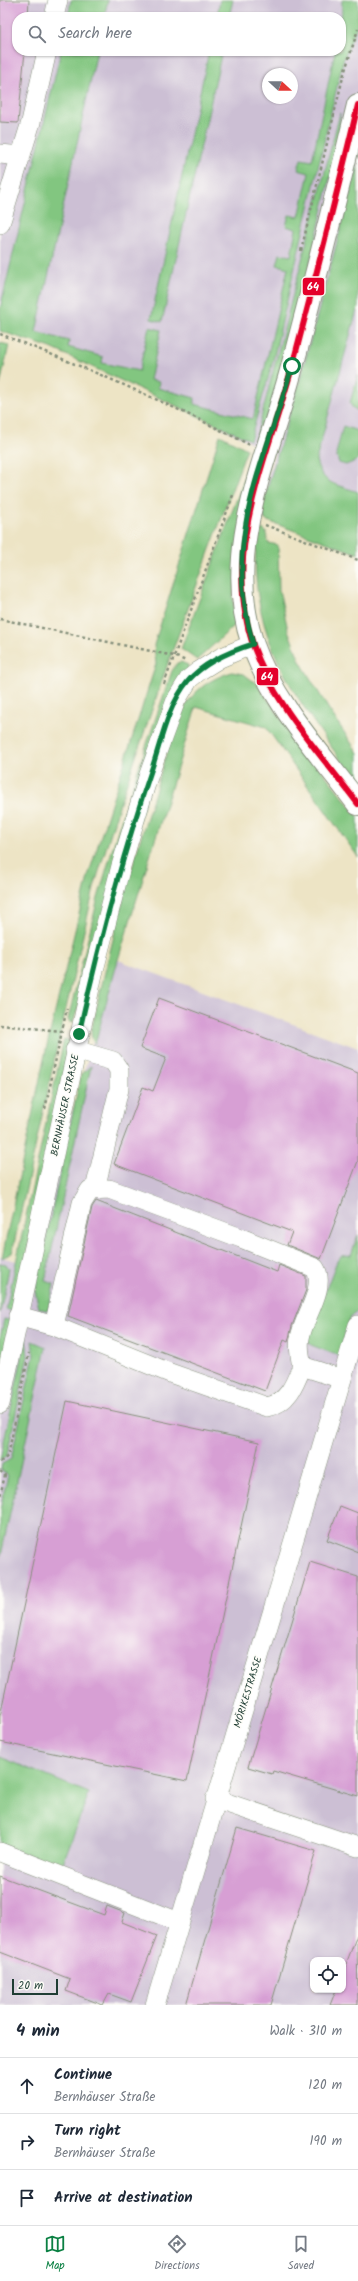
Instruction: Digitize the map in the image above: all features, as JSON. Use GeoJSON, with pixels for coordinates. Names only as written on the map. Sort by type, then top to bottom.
{"type":"FeatureCollection","features":[{"type":"Feature","properties":{"kind":"main road"},"geometry":{"type":"LineString","coordinates":[[358,105],[292,366],[257,446],[242,556],[242,588],[247,622],[253,644],[269,680],[279,698],[358,804]]}},
{"type":"Feature","properties":{"kind":"street"},"geometry":{"type":"LineString","coordinates":[[55,12],[58,0]]}},
{"type":"Feature","properties":{"kind":"street"},"geometry":{"type":"LineString","coordinates":[[0,224],[31,122],[46,56]]}},
{"type":"Feature","properties":{"kind":"street"},"geometry":{"type":"LineString","coordinates":[[0,154],[21,156]]}},
{"type":"Feature","properties":{"kind":"street","name":"BERNHÄUSER STRASSE"},"geometry":{"type":"LineString","coordinates":[[0,1404],[94,967],[121,866],[148,777],[176,700],[189,679],[199,671],[237,649],[253,644]]}},
{"type":"Feature","properties":{"kind":"street"},"geometry":{"type":"LineString","coordinates":[[75,1050],[113,1061],[119,1070],[119,1089],[95,1189]]}},
{"type":"Feature","properties":{"kind":"street"},"geometry":{"type":"LineString","coordinates":[[18,1316],[54,1326],[170,1373],[267,1407],[280,1403],[286,1398],[302,1366],[300,1338],[318,1284],[318,1273],[315,1268],[124,1195],[108,1190],[95,1189],[86,1195],[82,1203],[54,1326]]}},
{"type":"Feature","properties":{"kind":"street","name":"MÖRIKESTRASSE"},"geometry":{"type":"LineString","coordinates":[[155,2005],[215,1799],[358,1325]]}},
{"type":"Feature","properties":{"kind":"street"},"geometry":{"type":"LineString","coordinates":[[302,1366],[342,1379],[358,1368]]}},
{"type":"Feature","properties":{"kind":"street"},"geometry":{"type":"LineString","coordinates":[[215,1799],[358,1847]]}},
{"type":"Feature","properties":{"kind":"street"},"geometry":{"type":"LineString","coordinates":[[0,1852],[179,1922]]}},
{"type":"Feature","properties":{"kind":"path"},"geometry":{"type":"LineString","coordinates":[[301,254],[343,78],[358,29]]}},
{"type":"Feature","properties":{"kind":"path"},"geometry":{"type":"LineString","coordinates":[[0,334],[49,353],[257,446]]}},
{"type":"Feature","properties":{"kind":"path"},"geometry":{"type":"LineString","coordinates":[[164,685],[235,491]]}},
{"type":"Feature","properties":{"kind":"path"},"geometry":{"type":"LineString","coordinates":[[247,518],[358,560]]}},
{"type":"Feature","properties":{"kind":"path"},"geometry":{"type":"LineString","coordinates":[[0,619],[174,656]]}},
{"type":"Feature","properties":{"kind":"path"},"geometry":{"type":"LineString","coordinates":[[0,1025],[60,1031],[68,1003]]}},
{"type":"Feature","properties":{"kind":"path"},"geometry":{"type":"LineString","coordinates":[[0,1471],[5,1475],[0,1496]]}},
{"type":"Feature","properties":{"kind":"shaded area"},"geometry":{"type":"Polygon","coordinates":[[[0,0],[358,0],[358,554],[257,516],[274,454],[12,323],[0,320],[0,0]]]}},
{"type":"Feature","properties":{"kind":"shaded area"},"geometry":{"type":"Polygon","coordinates":[[[118,960],[358,1048],[358,2005],[0,2005],[0,1257],[29,1264],[40,1214],[118,960]]]}},
{"type":"Feature","properties":{"kind":"green space"},"geometry":{"type":"Polygon","coordinates":[[[71,0],[108,0],[105,12],[69,12],[71,0]]]}},
{"type":"Feature","properties":{"kind":"green space"},"geometry":{"type":"Polygon","coordinates":[[[220,0],[233,0],[230,12],[218,12],[220,0]]]}},
{"type":"Feature","properties":{"kind":"green space"},"geometry":{"type":"Polygon","coordinates":[[[342,0],[358,0],[358,23],[346,53],[346,12],[342,12],[342,0]]]}},
{"type":"Feature","properties":{"kind":"green space"},"geometry":{"type":"Polygon","coordinates":[[[60,56],[96,56],[36,332],[69,341],[68,347],[103,357],[102,363],[139,371],[149,327],[161,330],[150,380],[159,382],[158,388],[195,398],[194,404],[253,419],[288,268],[277,265],[280,254],[291,256],[296,229],[286,226],[289,215],[299,217],[309,173],[298,170],[301,159],[312,161],[334,56],[345,56],[272,365],[250,440],[51,348],[0,331],[0,309],[60,56]]]}},
{"type":"Feature","properties":{"kind":"green space"},"geometry":{"type":"Polygon","coordinates":[[[208,56],[221,56],[162,322],[151,319],[208,56]]]}},
{"type":"Feature","properties":{"kind":"green space"},"geometry":{"type":"Polygon","coordinates":[[[340,113],[340,135],[299,311],[260,441],[255,441],[340,113]]]}},
{"type":"Feature","properties":{"kind":"green space"},"geometry":{"type":"Polygon","coordinates":[[[358,164],[358,306],[316,460],[322,474],[326,479],[337,485],[358,492],[358,554],[265,520],[262,506],[300,380],[358,164]]]}},
{"type":"Feature","properties":{"kind":"green space"},"geometry":{"type":"Polygon","coordinates":[[[0,343],[9,345],[0,385],[0,343]]]}},
{"type":"Feature","properties":{"kind":"green space"},"geometry":{"type":"Polygon","coordinates":[[[358,375],[358,411],[352,407],[350,403],[358,375]]]}},
{"type":"Feature","properties":{"kind":"green space"},"geometry":{"type":"Polygon","coordinates":[[[343,426],[358,431],[358,460],[346,465],[339,463],[336,454],[343,426]]]}},
{"type":"Feature","properties":{"kind":"green space"},"geometry":{"type":"Polygon","coordinates":[[[220,435],[247,449],[168,663],[120,803],[95,884],[58,1043],[12,1253],[2,1258],[47,1045],[89,873],[156,664],[154,645],[220,435]]]}},
{"type":"Feature","properties":{"kind":"green space"},"geometry":{"type":"Polygon","coordinates":[[[252,458],[259,461],[233,596],[235,625],[197,660],[181,649],[252,458]]]}},
{"type":"Feature","properties":{"kind":"green space"},"geometry":{"type":"Polygon","coordinates":[[[262,529],[266,532],[268,543],[278,545],[279,590],[288,630],[300,661],[328,708],[358,753],[358,785],[297,696],[273,649],[264,623],[256,580],[255,556],[258,532],[262,529]]]}},
{"type":"Feature","properties":{"kind":"green space"},"geometry":{"type":"Polygon","coordinates":[[[181,662],[188,665],[188,668],[73,1023],[69,1022],[68,1019],[98,898],[123,813],[172,671],[177,663],[181,662]]]}},
{"type":"Feature","properties":{"kind":"green space"},"geometry":{"type":"Polygon","coordinates":[[[232,672],[244,674],[257,684],[286,726],[358,816],[358,857],[266,727],[196,707],[118,960],[95,1044],[92,1039],[91,1032],[112,942],[136,854],[175,729],[188,702],[198,690],[211,681],[232,672]]]}},
{"type":"Feature","properties":{"kind":"green space"},"geometry":{"type":"Polygon","coordinates":[[[64,1039],[70,1041],[15,1312],[6,1309],[64,1039]]]}},
{"type":"Feature","properties":{"kind":"green space"},"geometry":{"type":"Polygon","coordinates":[[[91,1066],[45,1281],[54,1284],[48,1311],[39,1308],[35,1291],[81,1074],[91,1066]]]}},
{"type":"Feature","properties":{"kind":"green space"},"geometry":{"type":"Polygon","coordinates":[[[358,1235],[358,1311],[350,1317],[339,1356],[311,1345],[308,1341],[308,1336],[337,1261],[341,1256],[351,1255],[358,1235]]]}},
{"type":"Feature","properties":{"kind":"green space"},"geometry":{"type":"Polygon","coordinates":[[[0,1263],[6,1264],[9,1269],[0,1313],[0,1263]]]}},
{"type":"Feature","properties":{"kind":"green space"},"geometry":{"type":"Polygon","coordinates":[[[4,1319],[13,1321],[0,1386],[0,1339],[4,1319]]]}},
{"type":"Feature","properties":{"kind":"green space"},"geometry":{"type":"Polygon","coordinates":[[[26,1339],[28,1356],[7,1455],[0,1460],[26,1339]]]}},
{"type":"Feature","properties":{"kind":"green space"},"geometry":{"type":"Polygon","coordinates":[[[32,1341],[46,1347],[0,1560],[0,1510],[8,1475],[1,1470],[2,1464],[11,1459],[34,1355],[32,1341]]]}},
{"type":"Feature","properties":{"kind":"green space"},"geometry":{"type":"Polygon","coordinates":[[[0,1757],[89,1793],[61,1868],[0,1844],[0,1757]]]}},
{"type":"Feature","properties":{"kind":"building"},"geometry":{"type":"Polygon","coordinates":[[[0,0],[29,0],[28,12],[12,12],[12,56],[25,56],[18,123],[0,122],[0,0]]]}},
{"type":"Feature","properties":{"kind":"building"},"geometry":{"type":"Polygon","coordinates":[[[159,998],[358,1073],[358,1161],[321,1259],[287,1245],[292,1232],[114,1164],[143,1087],[153,1091],[166,1058],[140,1048],[159,998]]]}},
{"type":"Feature","properties":{"kind":"building"},"geometry":{"type":"Polygon","coordinates":[[[96,1201],[277,1272],[279,1265],[306,1276],[306,1290],[292,1326],[288,1342],[284,1340],[265,1391],[68,1316],[92,1207],[96,1201]]]}},
{"type":"Feature","properties":{"kind":"building"},"geometry":{"type":"Polygon","coordinates":[[[67,1401],[259,1442],[187,1781],[0,1742],[0,1716],[67,1401]]]}},
{"type":"Feature","properties":{"kind":"building"},"geometry":{"type":"Polygon","coordinates":[[[340,1506],[358,1513],[358,1552],[327,1540],[340,1506]]]}},
{"type":"Feature","properties":{"kind":"building"},"geometry":{"type":"Polygon","coordinates":[[[310,1562],[358,1577],[358,1796],[273,1771],[272,1774],[248,1767],[310,1562]]]}},
{"type":"Feature","properties":{"kind":"building"},"geometry":{"type":"Polygon","coordinates":[[[237,1828],[316,1851],[271,2005],[186,2005],[237,1828]]]}},
{"type":"Feature","properties":{"kind":"building"},"geometry":{"type":"Polygon","coordinates":[[[0,1876],[104,1915],[107,1906],[125,1913],[122,1922],[157,1936],[131,2002],[109,1994],[103,2005],[66,1991],[70,1979],[0,1952],[0,1876]]]}},
{"type":"Feature","properties":{"kind":"building"},"geometry":{"type":"Polygon","coordinates":[[[357,1935],[358,2005],[330,2005],[335,1993],[346,1993],[346,1964],[357,1935]]]}},
{"type":"Feature","properties":{"kind":"transit line","name":"64"},"geometry":{"type":"LineString","coordinates":[[358,105],[292,367],[252,504],[245,539],[242,574],[245,610],[253,645],[262,667],[273,688],[300,728],[358,804]]}},
{"type":"Feature","properties":{"kind":"route"},"geometry":{"type":"LineString","coordinates":[[79,1034],[121,866],[148,777],[176,700],[189,679],[199,671],[237,649],[253,644],[247,622],[242,588],[242,556],[245,529],[252,496],[292,366]]}}]}
